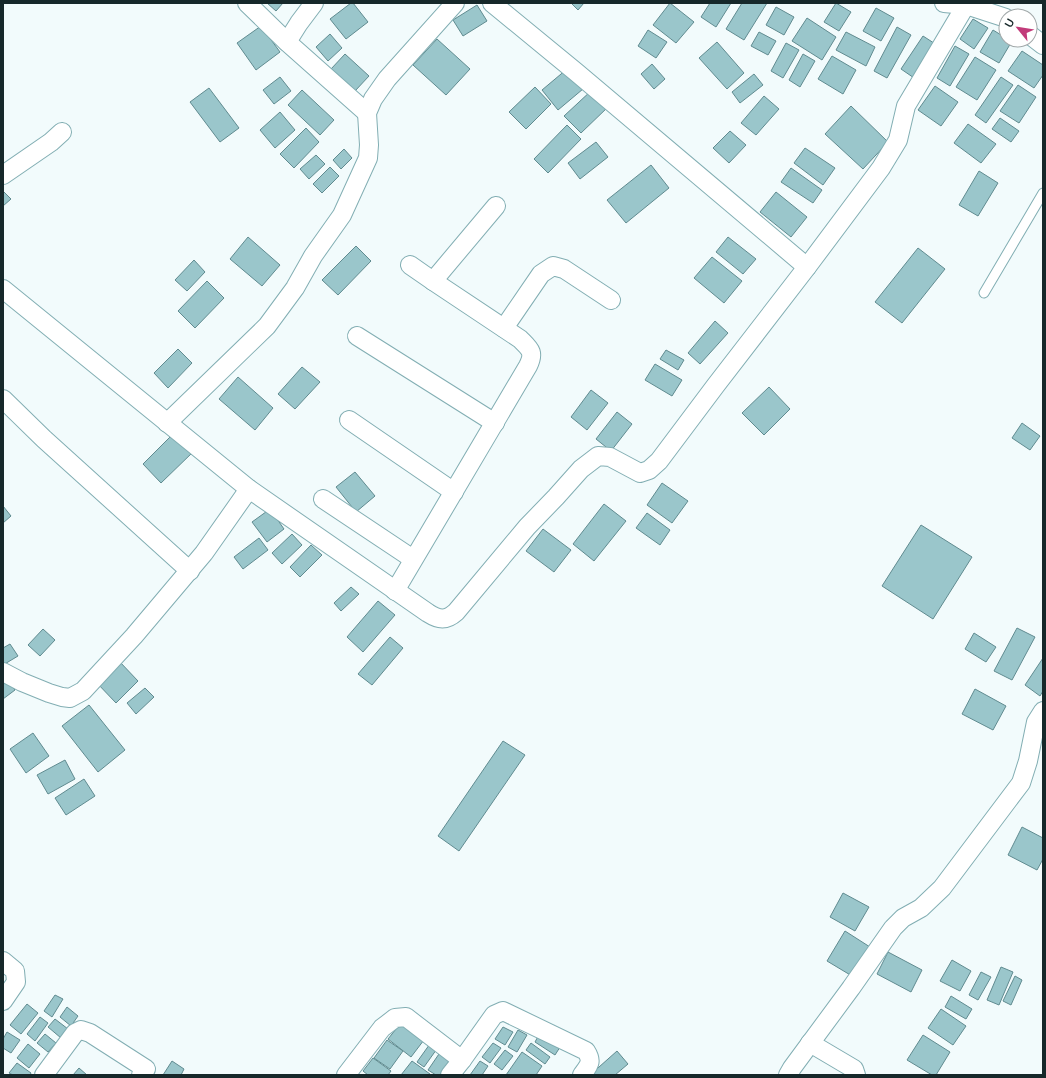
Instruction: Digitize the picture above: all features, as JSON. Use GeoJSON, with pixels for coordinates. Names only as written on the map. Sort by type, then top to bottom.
{"type":"FeatureCollection","features":[{"type":"Feature","properties":{"kind":"street"},"geometry":{"type":"LineString","coordinates":[[247,3],[287,42],[367,113]]}},
{"type":"Feature","properties":{"kind":"street"},"geometry":{"type":"LineString","coordinates":[[287,42],[314,3]]}},
{"type":"Feature","properties":{"kind":"street"},"geometry":{"type":"LineString","coordinates":[[167,423],[267,326],[295,288],[314,256],[342,215],[368,158],[369,145],[367,113],[373,99],[387,79],[455,3]]}},
{"type":"Feature","properties":{"kind":"street"},"geometry":{"type":"LineString","coordinates":[[492,3],[807,267]]}},
{"type":"Feature","properties":{"kind":"street"},"geometry":{"type":"LineString","coordinates":[[944,3],[966,5],[998,15]]}},
{"type":"Feature","properties":{"kind":"street"},"geometry":{"type":"LineString","coordinates":[[3,289],[249,489],[436,618],[442,619],[451,617],[527,527],[581,469],[598,456],[610,457],[640,473],[650,470],[659,461],[807,267],[880,168],[898,140],[906,106],[966,5]]}},
{"type":"Feature","properties":{"kind":"street"},"geometry":{"type":"LineString","coordinates":[[3,175],[51,142],[62,132]]}},
{"type":"Feature","properties":{"kind":"street"},"geometry":{"type":"LineString","coordinates":[[432,281],[496,206]]}},
{"type":"Feature","properties":{"kind":"street"},"geometry":{"type":"LineString","coordinates":[[395,591],[532,359],[532,353],[528,346],[520,339],[410,265]]}},
{"type":"Feature","properties":{"kind":"street"},"geometry":{"type":"LineString","coordinates":[[504,328],[540,274],[553,266],[564,269],[610,300]]}},
{"type":"Feature","properties":{"kind":"street"},"geometry":{"type":"LineString","coordinates":[[357,336],[495,423]]}},
{"type":"Feature","properties":{"kind":"street"},"geometry":{"type":"LineString","coordinates":[[3,399],[44,439],[190,570]]}},
{"type":"Feature","properties":{"kind":"street"},"geometry":{"type":"LineString","coordinates":[[349,420],[454,492]]}},
{"type":"Feature","properties":{"kind":"street"},"geometry":{"type":"LineString","coordinates":[[3,672],[22,682],[62,697],[70,698],[83,691],[134,636],[204,553],[249,489]]}},
{"type":"Feature","properties":{"kind":"street"},"geometry":{"type":"LineString","coordinates":[[323,499],[413,559]]}},
{"type":"Feature","properties":{"kind":"street"},"geometry":{"type":"LineString","coordinates":[[788,1075],[893,928],[903,918],[921,908],[942,888],[1021,783],[1028,760],[1036,722],[1043,711]]}},
{"type":"Feature","properties":{"kind":"street"},"geometry":{"type":"LineString","coordinates":[[3,961],[15,971],[16,977],[16,982],[3,1001]]}},
{"type":"Feature","properties":{"kind":"street"},"geometry":{"type":"LineString","coordinates":[[450,1075],[494,1015],[504,1011],[586,1051],[590,1058],[589,1064],[582,1075]]}},
{"type":"Feature","properties":{"kind":"street"},"geometry":{"type":"LineString","coordinates":[[346,1075],[382,1028],[395,1018],[406,1017],[462,1060]]}},
{"type":"Feature","properties":{"kind":"street"},"geometry":{"type":"LineString","coordinates":[[44,1075],[75,1033],[81,1030],[90,1033],[146,1069],[142,1075]]}},
{"type":"Feature","properties":{"kind":"street"},"geometry":{"type":"LineString","coordinates":[[810,1043],[854,1069],[856,1075]]}},
{"type":"Feature","properties":{"kind":"lane"},"geometry":{"type":"LineString","coordinates":[[984,293],[1043,194]]}},
{"type":"Feature","properties":{"kind":"building"},"geometry":{"type":"Polygon","coordinates":[[[267,3],[283,3],[276,11],[267,3]]]}},
{"type":"Feature","properties":{"kind":"building"},"geometry":{"type":"Polygon","coordinates":[[[353,3],[368,22],[346,39],[330,19],[353,3]]]}},
{"type":"Feature","properties":{"kind":"building"},"geometry":{"type":"Polygon","coordinates":[[[571,3],[584,3],[578,10],[571,3]]]}},
{"type":"Feature","properties":{"kind":"building"},"geometry":{"type":"Polygon","coordinates":[[[670,3],[694,22],[676,43],[653,25],[670,3]]]}},
{"type":"Feature","properties":{"kind":"building"},"geometry":{"type":"Polygon","coordinates":[[[710,3],[731,3],[716,27],[701,17],[710,3]]]}},
{"type":"Feature","properties":{"kind":"building"},"geometry":{"type":"Polygon","coordinates":[[[742,3],[767,3],[744,40],[726,29],[742,3]]]}},
{"type":"Feature","properties":{"kind":"building"},"geometry":{"type":"Polygon","coordinates":[[[836,3],[851,12],[839,31],[824,22],[836,3]]]}},
{"type":"Feature","properties":{"kind":"building"},"geometry":{"type":"Polygon","coordinates":[[[477,5],[487,21],[463,36],[453,20],[477,5]]]}},
{"type":"Feature","properties":{"kind":"building"},"geometry":{"type":"Polygon","coordinates":[[[776,7],[794,17],[784,35],[766,25],[776,7]]]}},
{"type":"Feature","properties":{"kind":"building"},"geometry":{"type":"Polygon","coordinates":[[[876,8],[894,18],[881,41],[863,31],[876,8]]]}},
{"type":"Feature","properties":{"kind":"building"},"geometry":{"type":"Polygon","coordinates":[[[807,18],[836,37],[822,60],[792,41],[807,18]]]}},
{"type":"Feature","properties":{"kind":"building"},"geometry":{"type":"Polygon","coordinates":[[[973,19],[988,28],[974,49],[960,39],[973,19]]]}},
{"type":"Feature","properties":{"kind":"building"},"geometry":{"type":"Polygon","coordinates":[[[261,26],[280,52],[256,70],[237,43],[261,26]]]}},
{"type":"Feature","properties":{"kind":"building"},"geometry":{"type":"Polygon","coordinates":[[[897,27],[911,35],[887,78],[874,71],[897,27]]]}},
{"type":"Feature","properties":{"kind":"building"},"geometry":{"type":"Polygon","coordinates":[[[648,30],[667,42],[656,58],[638,46],[648,30]]]}},
{"type":"Feature","properties":{"kind":"building"},"geometry":{"type":"Polygon","coordinates":[[[993,30],[998,33],[998,48],[1008,48],[999,63],[980,52],[993,30]]]}},
{"type":"Feature","properties":{"kind":"building"},"geometry":{"type":"Polygon","coordinates":[[[759,32],[776,41],[768,55],[751,46],[759,32]]]}},
{"type":"Feature","properties":{"kind":"building"},"geometry":{"type":"Polygon","coordinates":[[[846,32],[875,47],[866,66],[836,50],[846,32]]]}},
{"type":"Feature","properties":{"kind":"building"},"geometry":{"type":"Polygon","coordinates":[[[330,34],[342,48],[328,61],[316,47],[330,34]]]}},
{"type":"Feature","properties":{"kind":"building"},"geometry":{"type":"Polygon","coordinates":[[[923,36],[940,47],[917,80],[901,69],[923,36]]]}},
{"type":"Feature","properties":{"kind":"building"},"geometry":{"type":"Polygon","coordinates":[[[437,39],[470,69],[446,95],[413,65],[437,39]]]}},
{"type":"Feature","properties":{"kind":"building"},"geometry":{"type":"Polygon","coordinates":[[[717,42],[744,73],[727,89],[699,58],[717,42]]]}},
{"type":"Feature","properties":{"kind":"building"},"geometry":{"type":"Polygon","coordinates":[[[786,43],[799,50],[783,78],[771,71],[786,43]]]}},
{"type":"Feature","properties":{"kind":"building"},"geometry":{"type":"Polygon","coordinates":[[[955,46],[969,54],[950,86],[937,78],[955,46]]]}},
{"type":"Feature","properties":{"kind":"building"},"geometry":{"type":"Polygon","coordinates":[[[1022,51],[1043,65],[1043,75],[1034,88],[1008,71],[1022,51]]]}},
{"type":"Feature","properties":{"kind":"building"},"geometry":{"type":"Polygon","coordinates":[[[345,54],[369,76],[355,91],[331,69],[345,54]]]}},
{"type":"Feature","properties":{"kind":"building"},"geometry":{"type":"Polygon","coordinates":[[[803,54],[815,61],[800,87],[789,80],[803,54]]]}},
{"type":"Feature","properties":{"kind":"building"},"geometry":{"type":"Polygon","coordinates":[[[832,56],[856,70],[843,94],[818,79],[832,56]]]}},
{"type":"Feature","properties":{"kind":"building"},"geometry":{"type":"Polygon","coordinates":[[[975,57],[996,70],[977,100],[956,87],[975,57]]]}},
{"type":"Feature","properties":{"kind":"building"},"geometry":{"type":"Polygon","coordinates":[[[652,64],[665,79],[654,89],[641,74],[652,64]]]}},
{"type":"Feature","properties":{"kind":"building"},"geometry":{"type":"Polygon","coordinates":[[[567,69],[583,89],[558,110],[542,90],[567,69]]]}},
{"type":"Feature","properties":{"kind":"building"},"geometry":{"type":"Polygon","coordinates":[[[754,74],[763,85],[740,103],[732,92],[754,74]]]}},
{"type":"Feature","properties":{"kind":"building"},"geometry":{"type":"Polygon","coordinates":[[[280,77],[291,91],[274,104],[263,90],[280,77]]]}},
{"type":"Feature","properties":{"kind":"building"},"geometry":{"type":"Polygon","coordinates":[[[1001,77],[1013,85],[986,123],[975,115],[1001,77]]]}},
{"type":"Feature","properties":{"kind":"building"},"geometry":{"type":"Polygon","coordinates":[[[1018,85],[1036,97],[1019,123],[1000,111],[1018,85]]]}},
{"type":"Feature","properties":{"kind":"building"},"geometry":{"type":"Polygon","coordinates":[[[935,86],[958,102],[941,126],[918,110],[935,86]]]}},
{"type":"Feature","properties":{"kind":"building"},"geometry":{"type":"Polygon","coordinates":[[[535,87],[551,104],[526,129],[509,112],[535,87]]]}},
{"type":"Feature","properties":{"kind":"building"},"geometry":{"type":"Polygon","coordinates":[[[209,88],[239,128],[220,142],[190,102],[209,88]]]}},
{"type":"Feature","properties":{"kind":"building"},"geometry":{"type":"Polygon","coordinates":[[[302,90],[334,120],[320,135],[288,105],[302,90]]]}},
{"type":"Feature","properties":{"kind":"building"},"geometry":{"type":"Polygon","coordinates":[[[592,90],[608,107],[581,133],[564,116],[592,90]]]}},
{"type":"Feature","properties":{"kind":"building"},"geometry":{"type":"Polygon","coordinates":[[[764,96],[779,109],[756,135],[741,123],[764,96]]]}},
{"type":"Feature","properties":{"kind":"building"},"geometry":{"type":"Polygon","coordinates":[[[851,106],[888,142],[863,169],[825,134],[851,106]]]}},
{"type":"Feature","properties":{"kind":"building"},"geometry":{"type":"Polygon","coordinates":[[[280,112],[295,130],[275,148],[260,130],[280,112]]]}},
{"type":"Feature","properties":{"kind":"building"},"geometry":{"type":"Polygon","coordinates":[[[1000,118],[1019,131],[1011,142],[992,129],[1000,118]]]}},
{"type":"Feature","properties":{"kind":"building"},"geometry":{"type":"Polygon","coordinates":[[[968,124],[996,144],[981,163],[954,143],[968,124]]]}},
{"type":"Feature","properties":{"kind":"building"},"geometry":{"type":"Polygon","coordinates":[[[567,125],[581,139],[548,173],[534,159],[567,125]]]}},
{"type":"Feature","properties":{"kind":"building"},"geometry":{"type":"Polygon","coordinates":[[[306,128],[319,142],[294,168],[280,154],[306,128]]]}},
{"type":"Feature","properties":{"kind":"building"},"geometry":{"type":"Polygon","coordinates":[[[730,131],[746,145],[729,163],[713,148],[730,131]]]}},
{"type":"Feature","properties":{"kind":"building"},"geometry":{"type":"Polygon","coordinates":[[[596,142],[608,157],[580,179],[568,163],[596,142]]]}},
{"type":"Feature","properties":{"kind":"building"},"geometry":{"type":"Polygon","coordinates":[[[805,148],[835,168],[823,185],[794,163],[805,148]]]}},
{"type":"Feature","properties":{"kind":"building"},"geometry":{"type":"Polygon","coordinates":[[[344,149],[352,158],[341,169],[333,160],[344,149]]]}},
{"type":"Feature","properties":{"kind":"building"},"geometry":{"type":"Polygon","coordinates":[[[316,155],[325,164],[309,179],[300,169],[316,155]]]}},
{"type":"Feature","properties":{"kind":"building"},"geometry":{"type":"Polygon","coordinates":[[[651,165],[669,188],[626,223],[607,200],[651,165]]]}},
{"type":"Feature","properties":{"kind":"building"},"geometry":{"type":"Polygon","coordinates":[[[330,167],[339,176],[322,193],[313,184],[330,167]]]}},
{"type":"Feature","properties":{"kind":"building"},"geometry":{"type":"Polygon","coordinates":[[[791,168],[822,190],[813,203],[781,182],[791,168]]]}},
{"type":"Feature","properties":{"kind":"building"},"geometry":{"type":"Polygon","coordinates":[[[979,171],[998,183],[978,216],[959,205],[979,171]]]}},
{"type":"Feature","properties":{"kind":"building"},"geometry":{"type":"Polygon","coordinates":[[[3,191],[11,199],[3,206],[3,191]]]}},
{"type":"Feature","properties":{"kind":"building"},"geometry":{"type":"Polygon","coordinates":[[[776,192],[807,217],[791,237],[760,212],[776,192]]]}},
{"type":"Feature","properties":{"kind":"building"},"geometry":{"type":"Polygon","coordinates":[[[248,237],[280,265],[262,286],[230,259],[248,237]]]}},
{"type":"Feature","properties":{"kind":"building"},"geometry":{"type":"Polygon","coordinates":[[[728,237],[756,259],[743,274],[716,252],[728,237]]]}},
{"type":"Feature","properties":{"kind":"building"},"geometry":{"type":"Polygon","coordinates":[[[356,246],[371,261],[338,295],[322,280],[356,246]]]}},
{"type":"Feature","properties":{"kind":"building"},"geometry":{"type":"Polygon","coordinates":[[[918,248],[945,269],[902,323],[875,302],[918,248]]]}},
{"type":"Feature","properties":{"kind":"building"},"geometry":{"type":"Polygon","coordinates":[[[712,257],[742,281],[724,303],[694,278],[712,257]]]}},
{"type":"Feature","properties":{"kind":"building"},"geometry":{"type":"Polygon","coordinates":[[[194,260],[205,272],[187,291],[175,280],[194,260]]]}},
{"type":"Feature","properties":{"kind":"building"},"geometry":{"type":"Polygon","coordinates":[[[207,281],[224,298],[195,328],[178,311],[207,281]]]}},
{"type":"Feature","properties":{"kind":"building"},"geometry":{"type":"Polygon","coordinates":[[[715,321],[728,333],[700,364],[688,353],[715,321]]]}},
{"type":"Feature","properties":{"kind":"building"},"geometry":{"type":"Polygon","coordinates":[[[178,349],[192,363],[168,388],[154,373],[178,349]]]}},
{"type":"Feature","properties":{"kind":"building"},"geometry":{"type":"Polygon","coordinates":[[[666,350],[684,360],[678,370],[660,359],[666,350]]]}},
{"type":"Feature","properties":{"kind":"building"},"geometry":{"type":"Polygon","coordinates":[[[655,364],[682,380],[672,396],[645,380],[655,364]]]}},
{"type":"Feature","properties":{"kind":"building"},"geometry":{"type":"Polygon","coordinates":[[[302,367],[320,382],[295,409],[278,394],[302,367]]]}},
{"type":"Feature","properties":{"kind":"building"},"geometry":{"type":"Polygon","coordinates":[[[238,377],[273,408],[255,430],[219,399],[238,377]]]}},
{"type":"Feature","properties":{"kind":"building"},"geometry":{"type":"Polygon","coordinates":[[[769,387],[790,409],[764,435],[742,413],[769,387]]]}},
{"type":"Feature","properties":{"kind":"building"},"geometry":{"type":"Polygon","coordinates":[[[591,390],[608,403],[587,430],[571,417],[591,390]]]}},
{"type":"Feature","properties":{"kind":"building"},"geometry":{"type":"Polygon","coordinates":[[[617,412],[632,424],[611,451],[596,439],[617,412]]]}},
{"type":"Feature","properties":{"kind":"building"},"geometry":{"type":"Polygon","coordinates":[[[1022,423],[1040,436],[1030,450],[1012,438],[1022,423]]]}},
{"type":"Feature","properties":{"kind":"building"},"geometry":{"type":"Polygon","coordinates":[[[174,433],[193,452],[161,483],[143,464],[174,433]]]}},
{"type":"Feature","properties":{"kind":"building"},"geometry":{"type":"Polygon","coordinates":[[[355,472],[375,496],[356,512],[336,487],[355,472]]]}},
{"type":"Feature","properties":{"kind":"building"},"geometry":{"type":"Polygon","coordinates":[[[662,483],[688,501],[672,523],[647,505],[662,483]]]}},
{"type":"Feature","properties":{"kind":"building"},"geometry":{"type":"Polygon","coordinates":[[[604,504],[626,521],[594,561],[573,544],[604,504]]]}},
{"type":"Feature","properties":{"kind":"building"},"geometry":{"type":"Polygon","coordinates":[[[3,506],[11,516],[3,523],[3,506]]]}},
{"type":"Feature","properties":{"kind":"building"},"geometry":{"type":"Polygon","coordinates":[[[270,509],[284,529],[267,542],[252,522],[270,509]]]}},
{"type":"Feature","properties":{"kind":"building"},"geometry":{"type":"Polygon","coordinates":[[[647,513],[670,530],[660,545],[636,528],[647,513]]]}},
{"type":"Feature","properties":{"kind":"building"},"geometry":{"type":"Polygon","coordinates":[[[921,525],[972,557],[933,619],[882,586],[921,525]]]}},
{"type":"Feature","properties":{"kind":"building"},"geometry":{"type":"Polygon","coordinates":[[[543,529],[571,550],[554,572],[526,551],[543,529]]]}},
{"type":"Feature","properties":{"kind":"building"},"geometry":{"type":"Polygon","coordinates":[[[292,534],[302,545],[282,564],[272,553],[292,534]]]}},
{"type":"Feature","properties":{"kind":"building"},"geometry":{"type":"Polygon","coordinates":[[[259,538],[268,550],[243,569],[234,557],[259,538]]]}},
{"type":"Feature","properties":{"kind":"building"},"geometry":{"type":"Polygon","coordinates":[[[311,545],[322,555],[300,577],[290,567],[311,545]]]}},
{"type":"Feature","properties":{"kind":"building"},"geometry":{"type":"Polygon","coordinates":[[[351,587],[359,594],[341,611],[334,603],[351,587]]]}},
{"type":"Feature","properties":{"kind":"building"},"geometry":{"type":"Polygon","coordinates":[[[378,601],[395,615],[363,652],[347,637],[378,601]]]}},
{"type":"Feature","properties":{"kind":"building"},"geometry":{"type":"Polygon","coordinates":[[[1017,628],[1035,637],[1012,680],[994,671],[1017,628]]]}},
{"type":"Feature","properties":{"kind":"building"},"geometry":{"type":"Polygon","coordinates":[[[43,629],[55,640],[40,656],[28,645],[43,629]]]}},
{"type":"Feature","properties":{"kind":"building"},"geometry":{"type":"Polygon","coordinates":[[[974,633],[996,647],[986,662],[965,649],[974,633]]]}},
{"type":"Feature","properties":{"kind":"building"},"geometry":{"type":"Polygon","coordinates":[[[390,637],[403,648],[372,685],[358,674],[390,637]]]}},
{"type":"Feature","properties":{"kind":"building"},"geometry":{"type":"Polygon","coordinates":[[[10,644],[18,656],[3,665],[3,648],[10,644]]]}},
{"type":"Feature","properties":{"kind":"building"},"geometry":{"type":"Polygon","coordinates":[[[1043,658],[1043,691],[1040,696],[1025,685],[1043,658]]]}},
{"type":"Feature","properties":{"kind":"building"},"geometry":{"type":"Polygon","coordinates":[[[119,661],[138,681],[116,703],[96,682],[119,661]]]}},
{"type":"Feature","properties":{"kind":"building"},"geometry":{"type":"Polygon","coordinates":[[[4,677],[15,690],[3,699],[3,678],[4,677]]]}},
{"type":"Feature","properties":{"kind":"building"},"geometry":{"type":"Polygon","coordinates":[[[145,688],[154,697],[136,714],[127,703],[145,688]]]}},
{"type":"Feature","properties":{"kind":"building"},"geometry":{"type":"Polygon","coordinates":[[[975,689],[1006,706],[993,730],[962,714],[975,689]]]}},
{"type":"Feature","properties":{"kind":"building"},"geometry":{"type":"Polygon","coordinates":[[[89,705],[125,750],[98,772],[62,726],[89,705]]]}},
{"type":"Feature","properties":{"kind":"building"},"geometry":{"type":"Polygon","coordinates":[[[33,733],[49,756],[26,773],[10,749],[33,733]]]}},
{"type":"Feature","properties":{"kind":"building"},"geometry":{"type":"Polygon","coordinates":[[[503,741],[525,755],[459,851],[438,836],[503,741]]]}},
{"type":"Feature","properties":{"kind":"building"},"geometry":{"type":"Polygon","coordinates":[[[65,760],[75,779],[48,794],[37,775],[65,760]]]}},
{"type":"Feature","properties":{"kind":"building"},"geometry":{"type":"Polygon","coordinates":[[[84,779],[95,796],[66,815],[55,798],[84,779]]]}},
{"type":"Feature","properties":{"kind":"building"},"geometry":{"type":"Polygon","coordinates":[[[1022,827],[1043,838],[1043,859],[1037,870],[1008,855],[1022,827]]]}},
{"type":"Feature","properties":{"kind":"building"},"geometry":{"type":"Polygon","coordinates":[[[843,893],[869,907],[855,931],[830,917],[843,893]]]}},
{"type":"Feature","properties":{"kind":"building"},"geometry":{"type":"Polygon","coordinates":[[[845,931],[870,947],[852,976],[827,961],[845,931]]]}},
{"type":"Feature","properties":{"kind":"building"},"geometry":{"type":"Polygon","coordinates":[[[888,952],[922,970],[911,992],[877,974],[888,952]]]}},
{"type":"Feature","properties":{"kind":"building"},"geometry":{"type":"Polygon","coordinates":[[[952,960],[971,971],[960,991],[940,981],[952,960]]]}},
{"type":"Feature","properties":{"kind":"building"},"geometry":{"type":"Polygon","coordinates":[[[1001,967],[1013,972],[999,1005],[987,1000],[1001,967]]]}},
{"type":"Feature","properties":{"kind":"building"},"geometry":{"type":"Polygon","coordinates":[[[981,972],[991,977],[978,1000],[969,995],[981,972]]]}},
{"type":"Feature","properties":{"kind":"building"},"geometry":{"type":"Polygon","coordinates":[[[1015,976],[1022,980],[1011,1005],[1003,1001],[1015,976]]]}},
{"type":"Feature","properties":{"kind":"building"},"geometry":{"type":"Polygon","coordinates":[[[55,995],[63,999],[52,1017],[44,1011],[55,995]]]}},
{"type":"Feature","properties":{"kind":"building"},"geometry":{"type":"Polygon","coordinates":[[[951,996],[972,1009],[966,1019],[945,1007],[951,996]]]}},
{"type":"Feature","properties":{"kind":"building"},"geometry":{"type":"Polygon","coordinates":[[[27,1004],[38,1013],[21,1034],[10,1025],[27,1004]]]}},
{"type":"Feature","properties":{"kind":"building"},"geometry":{"type":"Polygon","coordinates":[[[67,1007],[78,1016],[71,1026],[60,1017],[67,1007]]]}},
{"type":"Feature","properties":{"kind":"building"},"geometry":{"type":"Polygon","coordinates":[[[941,1009],[966,1026],[953,1045],[928,1028],[941,1009]]]}},
{"type":"Feature","properties":{"kind":"building"},"geometry":{"type":"Polygon","coordinates":[[[40,1017],[48,1023],[35,1041],[27,1034],[40,1017]]]}},
{"type":"Feature","properties":{"kind":"building"},"geometry":{"type":"Polygon","coordinates":[[[55,1019],[68,1029],[61,1038],[48,1027],[55,1019]]]}},
{"type":"Feature","properties":{"kind":"building"},"geometry":{"type":"Polygon","coordinates":[[[404,1019],[427,1036],[411,1057],[388,1039],[404,1019]]]}},
{"type":"Feature","properties":{"kind":"building"},"geometry":{"type":"Polygon","coordinates":[[[503,1027],[513,1032],[505,1045],[495,1039],[503,1027]]]}},
{"type":"Feature","properties":{"kind":"building"},"geometry":{"type":"Polygon","coordinates":[[[518,1030],[527,1035],[517,1052],[508,1047],[518,1030]]]}},
{"type":"Feature","properties":{"kind":"building"},"geometry":{"type":"Polygon","coordinates":[[[541,1031],[562,1044],[555,1055],[535,1042],[541,1031]]]}},
{"type":"Feature","properties":{"kind":"building"},"geometry":{"type":"Polygon","coordinates":[[[7,1032],[20,1040],[11,1053],[3,1048],[3,1039],[7,1032]]]}},
{"type":"Feature","properties":{"kind":"building"},"geometry":{"type":"Polygon","coordinates":[[[45,1034],[56,1043],[48,1052],[37,1043],[45,1034]]]}},
{"type":"Feature","properties":{"kind":"building"},"geometry":{"type":"Polygon","coordinates":[[[923,1035],[950,1052],[936,1075],[932,1075],[907,1060],[923,1035]]]}},
{"type":"Feature","properties":{"kind":"building"},"geometry":{"type":"Polygon","coordinates":[[[387,1040],[403,1051],[390,1069],[374,1058],[387,1040]]]}},
{"type":"Feature","properties":{"kind":"building"},"geometry":{"type":"Polygon","coordinates":[[[432,1041],[439,1046],[424,1067],[417,1062],[432,1041]]]}},
{"type":"Feature","properties":{"kind":"building"},"geometry":{"type":"Polygon","coordinates":[[[493,1043],[501,1048],[490,1063],[482,1057],[493,1043]]]}},
{"type":"Feature","properties":{"kind":"building"},"geometry":{"type":"Polygon","coordinates":[[[531,1043],[550,1057],[545,1064],[526,1050],[531,1043]]]}},
{"type":"Feature","properties":{"kind":"building"},"geometry":{"type":"Polygon","coordinates":[[[28,1044],[40,1054],[29,1068],[17,1058],[28,1044]]]}},
{"type":"Feature","properties":{"kind":"building"},"geometry":{"type":"Polygon","coordinates":[[[505,1050],[513,1056],[502,1070],[494,1064],[505,1050]]]}},
{"type":"Feature","properties":{"kind":"building"},"geometry":{"type":"Polygon","coordinates":[[[441,1051],[451,1058],[440,1075],[436,1075],[428,1070],[441,1051]]]}},
{"type":"Feature","properties":{"kind":"building"},"geometry":{"type":"Polygon","coordinates":[[[617,1051],[628,1064],[615,1075],[590,1075],[617,1051]]]}},
{"type":"Feature","properties":{"kind":"building"},"geometry":{"type":"Polygon","coordinates":[[[522,1052],[542,1066],[536,1075],[506,1075],[522,1052]]]}},
{"type":"Feature","properties":{"kind":"building"},"geometry":{"type":"Polygon","coordinates":[[[373,1058],[391,1071],[388,1075],[368,1075],[363,1071],[373,1058]]]}},
{"type":"Feature","properties":{"kind":"building"},"geometry":{"type":"Polygon","coordinates":[[[172,1061],[184,1069],[181,1075],[163,1075],[172,1061]]]}},
{"type":"Feature","properties":{"kind":"building"},"geometry":{"type":"Polygon","coordinates":[[[412,1061],[430,1074],[401,1075],[412,1061]]]}},
{"type":"Feature","properties":{"kind":"building"},"geometry":{"type":"Polygon","coordinates":[[[480,1061],[488,1066],[482,1075],[470,1075],[480,1061]]]}},
{"type":"Feature","properties":{"kind":"building"},"geometry":{"type":"Polygon","coordinates":[[[17,1063],[31,1073],[30,1075],[13,1075],[9,1073],[17,1063]]]}},
{"type":"Feature","properties":{"kind":"building"},"geometry":{"type":"Polygon","coordinates":[[[79,1068],[87,1075],[73,1075],[79,1068]]]}}]}
